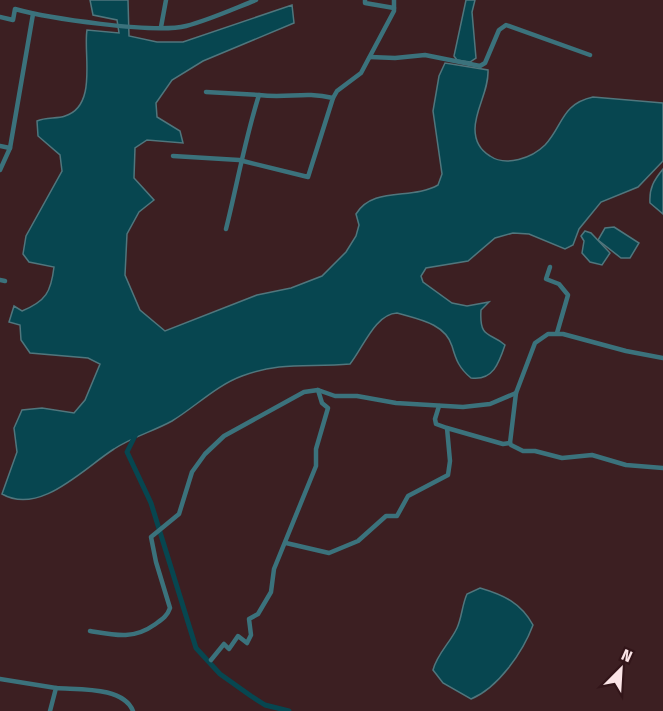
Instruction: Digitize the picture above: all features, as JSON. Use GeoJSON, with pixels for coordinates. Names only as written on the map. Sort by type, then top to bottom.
{"type":"FeatureCollection","features":[{"type":"Feature","properties":{"kind":"street"},"geometry":{"type":"LineString","coordinates":[[161,27],[166,0]]}},
{"type":"Feature","properties":{"kind":"street"},"geometry":{"type":"LineString","coordinates":[[0,17],[13,20],[15,9],[33,14],[115,24],[184,26],[256,0]]}},
{"type":"Feature","properties":{"kind":"street"},"geometry":{"type":"LineString","coordinates":[[365,0],[372,5],[394,8]]}},
{"type":"Feature","properties":{"kind":"street"},"geometry":{"type":"LineString","coordinates":[[172,156],[243,161],[308,177],[333,98],[337,91],[361,73],[394,8],[394,0]]}},
{"type":"Feature","properties":{"kind":"street"},"geometry":{"type":"LineString","coordinates":[[0,170],[10,148],[33,14]]}},
{"type":"Feature","properties":{"kind":"street"},"geometry":{"type":"LineString","coordinates":[[370,57],[394,58],[424,55],[480,66],[485,63],[499,30],[506,26],[590,56]]}},
{"type":"Feature","properties":{"kind":"street"},"geometry":{"type":"LineString","coordinates":[[206,92],[276,97],[311,93],[333,98]]}},
{"type":"Feature","properties":{"kind":"street"},"geometry":{"type":"LineString","coordinates":[[226,229],[259,95]]}},
{"type":"Feature","properties":{"kind":"street"},"geometry":{"type":"LineString","coordinates":[[0,146],[10,148]]}},
{"type":"Feature","properties":{"kind":"street"},"geometry":{"type":"LineString","coordinates":[[550,267],[546,279],[559,284],[568,295],[557,333]]}},
{"type":"Feature","properties":{"kind":"street"},"geometry":{"type":"LineString","coordinates":[[663,358],[557,333],[548,334],[535,343],[516,393],[510,443],[511,446],[523,451],[535,451],[562,458],[592,455],[626,465],[663,468]]}},
{"type":"Feature","properties":{"kind":"street"},"geometry":{"type":"LineString","coordinates":[[90,631],[124,636],[134,635],[143,633],[167,615],[170,608],[151,537],[179,514],[192,472],[205,454],[230,432],[291,398],[318,390],[335,396],[357,396],[388,402],[439,406],[490,404],[516,393]]}},
{"type":"Feature","properties":{"kind":"street"},"geometry":{"type":"LineString","coordinates":[[211,660],[224,644],[229,649],[238,636],[247,643],[251,635],[248,622],[267,601],[273,588],[273,569],[286,543],[316,466],[316,449],[328,408],[322,403],[318,390]]}},
{"type":"Feature","properties":{"kind":"street"},"geometry":{"type":"LineString","coordinates":[[439,406],[435,419],[436,424],[503,444],[510,443]]}},
{"type":"Feature","properties":{"kind":"street"},"geometry":{"type":"LineString","coordinates":[[286,543],[329,554],[358,541],[386,516],[398,516],[408,496],[448,475],[450,461],[447,428]]}},
{"type":"Feature","properties":{"kind":"street"},"geometry":{"type":"LineString","coordinates":[[0,679],[18,680],[56,688],[111,693],[125,700],[133,711]]}},
{"type":"Feature","properties":{"kind":"street"},"geometry":{"type":"LineString","coordinates":[[50,711],[56,688]]}},
{"type":"Feature","properties":{"kind":"water"},"geometry":{"type":"Polygon","coordinates":[[[90,0],[128,0],[129,36],[157,42],[183,42],[292,5],[294,23],[203,61],[172,80],[156,103],[157,117],[180,131],[183,143],[147,140],[135,148],[134,178],[154,200],[139,212],[127,234],[125,275],[140,310],[165,331],[257,295],[291,288],[322,276],[346,252],[356,236],[359,225],[356,214],[363,205],[383,196],[417,192],[438,185],[442,174],[433,111],[439,76],[445,63],[488,70],[488,78],[477,114],[475,133],[481,148],[486,154],[496,159],[519,160],[540,150],[551,138],[568,110],[582,100],[593,97],[663,103],[663,161],[638,187],[601,202],[579,229],[573,245],[565,249],[529,234],[513,233],[495,238],[468,261],[426,268],[421,276],[423,282],[452,303],[467,306],[489,302],[481,310],[482,326],[487,334],[505,345],[494,369],[485,377],[471,378],[464,371],[458,364],[448,338],[437,327],[397,313],[389,315],[376,325],[350,364],[270,368],[242,376],[215,391],[172,421],[114,449],[61,487],[31,499],[16,499],[2,494],[17,452],[14,428],[22,410],[42,408],[74,413],[85,400],[100,364],[88,358],[30,353],[21,340],[20,325],[9,322],[14,306],[22,311],[46,295],[54,267],[29,262],[23,254],[26,236],[62,171],[60,155],[38,136],[37,121],[65,116],[82,102],[87,78],[87,30],[119,33],[117,20],[93,15],[90,0]]]}},
{"type":"Feature","properties":{"kind":"water"},"geometry":{"type":"Polygon","coordinates":[[[466,0],[475,0],[472,12],[476,58],[470,62],[457,60],[454,56],[466,0]]]}},
{"type":"Feature","properties":{"kind":"water"},"geometry":{"type":"Polygon","coordinates":[[[663,169],[663,214],[650,203],[650,193],[663,169]]]}},
{"type":"Feature","properties":{"kind":"water"},"geometry":{"type":"Polygon","coordinates":[[[614,227],[639,243],[630,258],[621,258],[598,240],[605,228],[614,227]]]}},
{"type":"Feature","properties":{"kind":"water"},"geometry":{"type":"Polygon","coordinates":[[[585,231],[591,233],[610,253],[602,265],[590,262],[582,253],[584,241],[581,236],[585,231]]]}},
{"type":"Feature","properties":{"kind":"water"},"geometry":{"type":"Polygon","coordinates":[[[480,588],[517,605],[533,625],[523,646],[500,678],[491,687],[471,699],[443,683],[433,670],[437,659],[457,628],[467,594],[480,588]]]}},
{"type":"Feature","properties":{"kind":"waterway"},"geometry":{"type":"LineString","coordinates":[[136,434],[127,452],[151,503],[196,648],[220,674],[251,696],[265,705],[289,711]]}}]}
